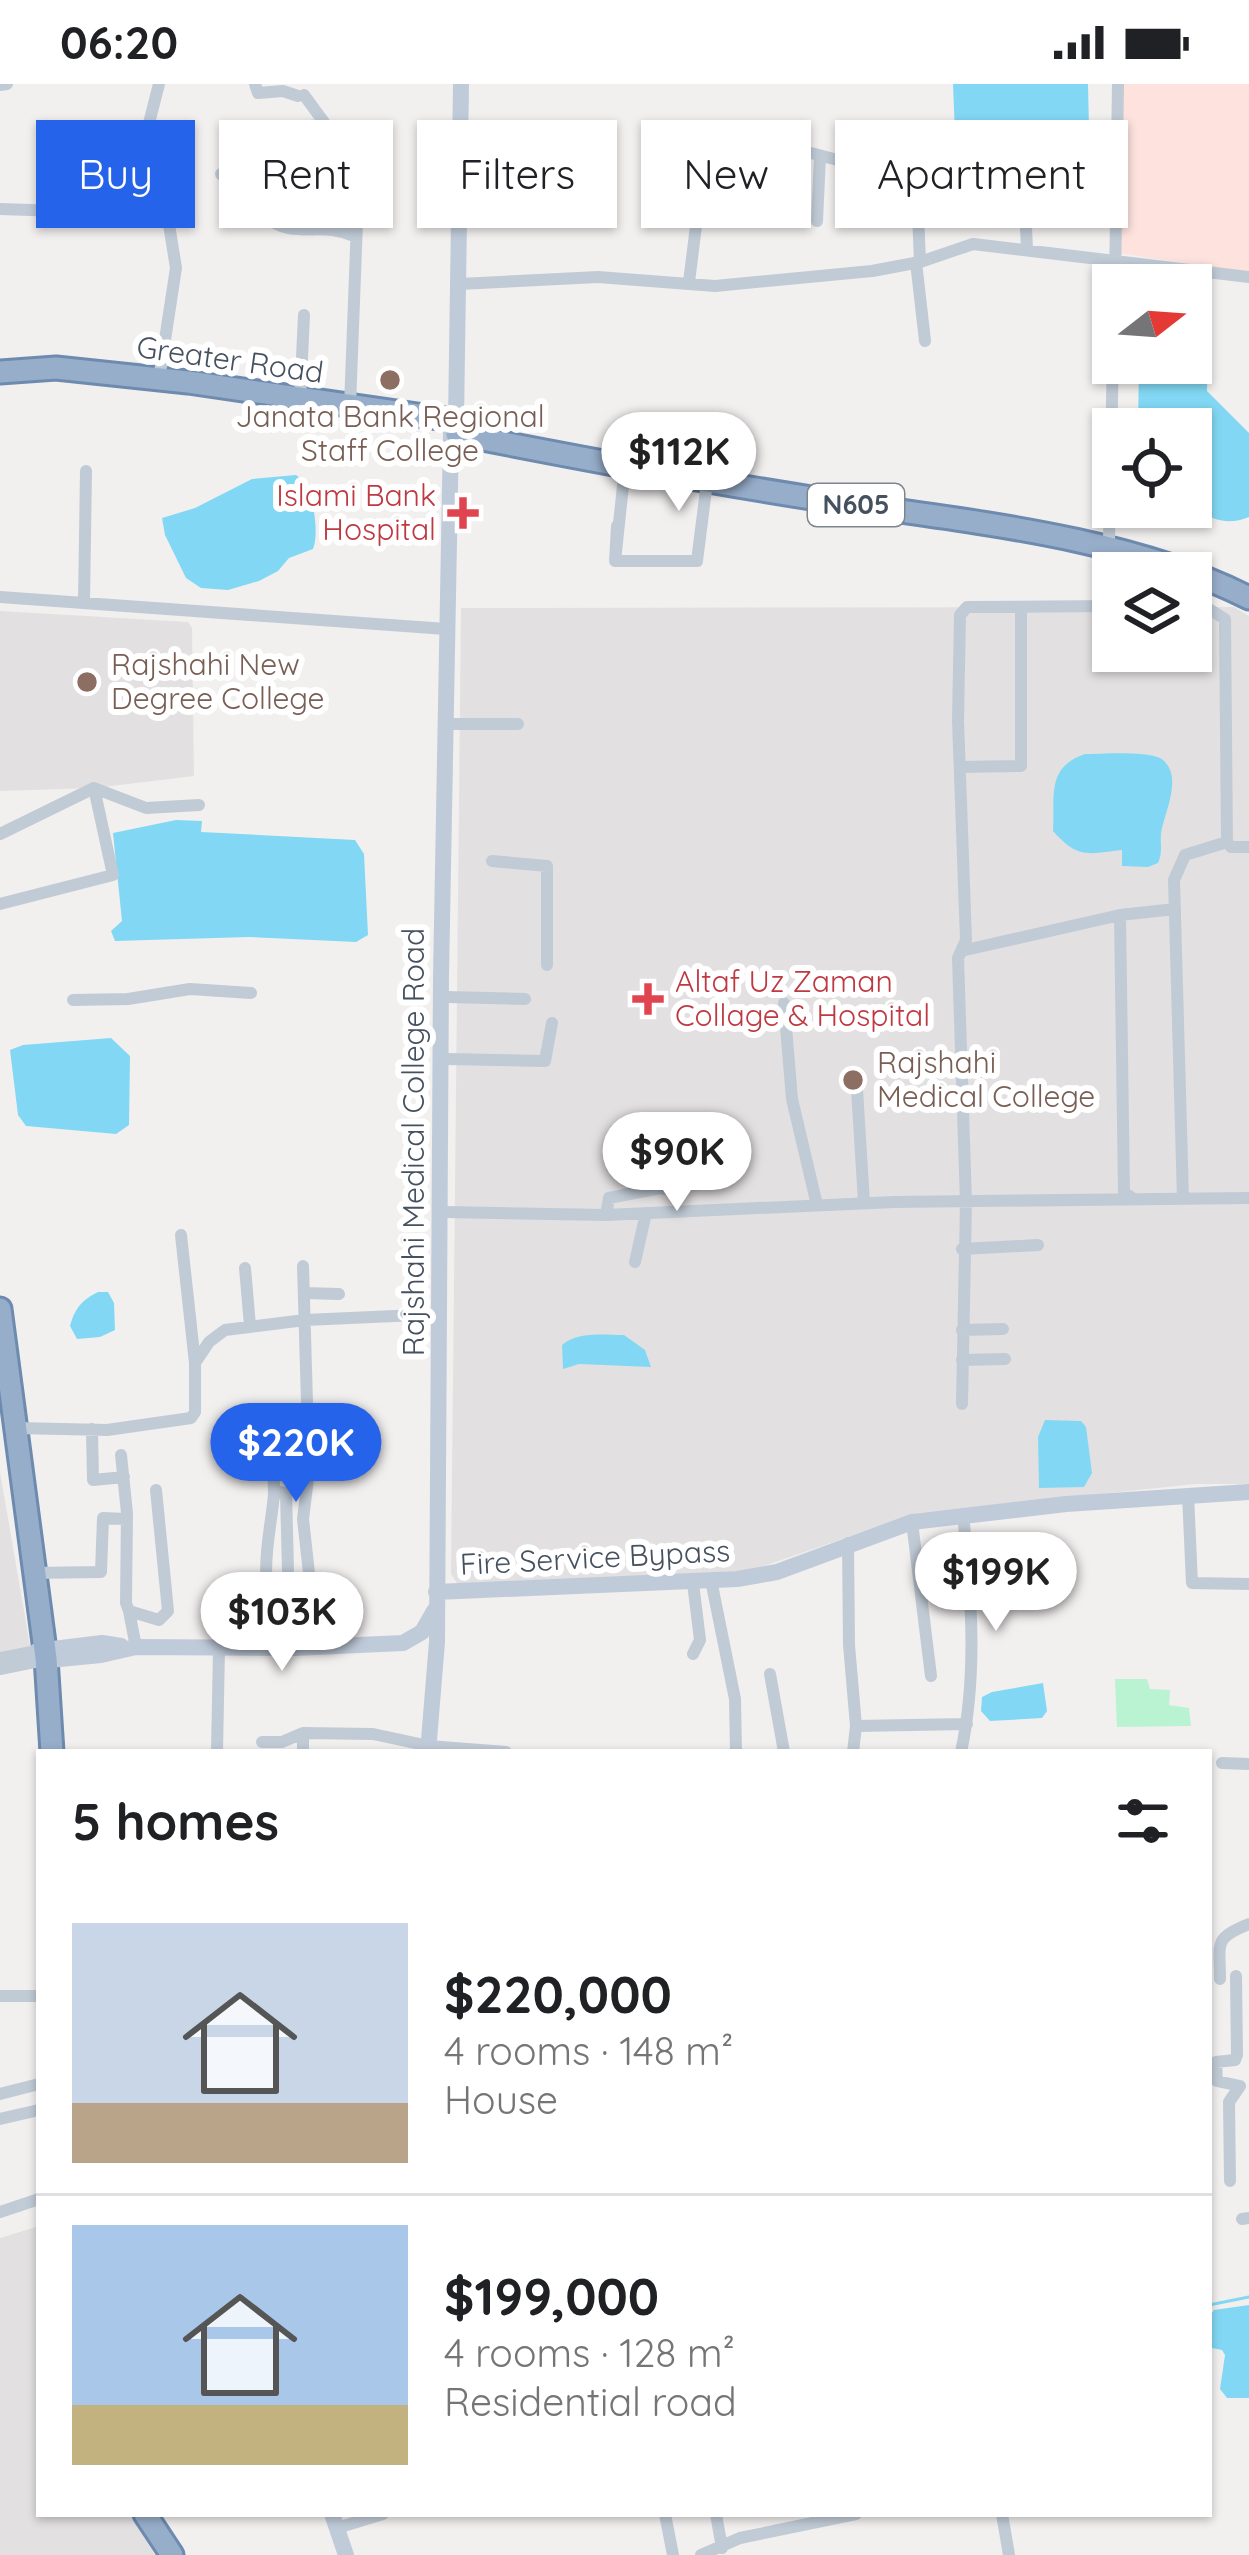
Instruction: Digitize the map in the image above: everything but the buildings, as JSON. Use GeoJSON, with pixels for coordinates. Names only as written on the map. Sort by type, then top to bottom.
{"type":"FeatureCollection","features":[{"type":"Feature","properties":{"kind":"highway","name":"Greater Road"},"geometry":{"type":"LineString","coordinates":[[0,372],[56,368],[350,407],[707,482],[826,497]]}},
{"type":"Feature","properties":{"kind":"highway","name":"Greater Road"},"geometry":{"type":"LineString","coordinates":[[0,383],[56,379],[187,390],[454,428]]}},
{"type":"Feature","properties":{"kind":"highway","name":"Greater Road"},"geometry":{"type":"LineString","coordinates":[[637,467],[1044,533],[1209,577],[1249,598]]}},
{"type":"Feature","properties":{"kind":"highway","name":"Greater Road"},"geometry":{"type":"LineString","coordinates":[[1044,533],[1109,539],[1207,567],[1249,588]]}},
{"type":"Feature","properties":{"kind":"highway"},"geometry":{"type":"LineString","coordinates":[[0,1309],[10,1444],[42,1659]]}},
{"type":"Feature","properties":{"kind":"highway"},"geometry":{"type":"LineString","coordinates":[[0,1398],[33,1573],[52,1749]]}},
{"type":"Feature","properties":{"kind":"highway"},"geometry":{"type":"LineString","coordinates":[[142,2517],[161,2555]]}},
{"type":"Feature","properties":{"kind":"highway"},"geometry":{"type":"LineString","coordinates":[[143,2517],[172,2555]]}},
{"type":"Feature","properties":{"kind":"main road"},"geometry":{"type":"LineString","coordinates":[[454,428],[461,84]]}},
{"type":"Feature","properties":{"kind":"main road","name":"Rajshahi Medical College Road"},"geometry":{"type":"LineString","coordinates":[[438,1599],[446,629],[454,428]]}},
{"type":"Feature","properties":{"kind":"main road","name":"Rajshahi Medical College Road"},"geometry":{"type":"LineString","coordinates":[[438,1599],[454,428]]}},
{"type":"Feature","properties":{"kind":"main road","name":"Fire Service Bypass"},"geometry":{"type":"LineString","coordinates":[[438,1599],[702,1582],[777,1572],[912,1522],[1249,1492]]}},
{"type":"Feature","properties":{"kind":"main road"},"geometry":{"type":"LineString","coordinates":[[42,1659],[102,1643],[139,1650],[303,1648],[411,1640],[429,1623],[438,1599]]}},
{"type":"Feature","properties":{"kind":"main road"},"geometry":{"type":"LineString","coordinates":[[429,1749],[438,1599]]}},
{"type":"Feature","properties":{"kind":"main road"},"geometry":{"type":"LineString","coordinates":[[411,1640],[435,1670]]}},
{"type":"Feature","properties":{"kind":"main road"},"geometry":{"type":"LineString","coordinates":[[335,2521],[346,2555]]}},
{"type":"Feature","properties":{"kind":"street"},"geometry":{"type":"LineString","coordinates":[[149,120],[159,84]]}},
{"type":"Feature","properties":{"kind":"street"},"geometry":{"type":"LineString","coordinates":[[255,84],[258,93],[283,91],[301,96],[359,170],[350,407]]}},
{"type":"Feature","properties":{"kind":"street"},"geometry":{"type":"LineString","coordinates":[[1118,84],[1118,120]]}},
{"type":"Feature","properties":{"kind":"street"},"geometry":{"type":"LineString","coordinates":[[689,282],[708,130],[716,128],[835,160]]}},
{"type":"Feature","properties":{"kind":"street"},"geometry":{"type":"LineString","coordinates":[[817,221],[820,157]]}},
{"type":"Feature","properties":{"kind":"street"},"geometry":{"type":"LineString","coordinates":[[0,209],[36,210]]}},
{"type":"Feature","properties":{"kind":"street"},"geometry":{"type":"LineString","coordinates":[[159,379],[176,268],[170,228]]}},
{"type":"Feature","properties":{"kind":"street"},"geometry":{"type":"LineString","coordinates":[[334,228],[354,236]]}},
{"type":"Feature","properties":{"kind":"street"},"geometry":{"type":"LineString","coordinates":[[918,228],[925,341]]}},
{"type":"Feature","properties":{"kind":"street"},"geometry":{"type":"LineString","coordinates":[[1026,228],[1027,248]]}},
{"type":"Feature","properties":{"kind":"street"},"geometry":{"type":"LineString","coordinates":[[1115,264],[1116,228]]}},
{"type":"Feature","properties":{"kind":"street"},"geometry":{"type":"LineString","coordinates":[[459,284],[569,277],[715,286],[843,275],[918,262],[973,244],[1249,277]]}},
{"type":"Feature","properties":{"kind":"street"},"geometry":{"type":"LineString","coordinates":[[300,400],[304,315]]}},
{"type":"Feature","properties":{"kind":"street"},"geometry":{"type":"LineString","coordinates":[[1109,539],[1112,384]]}},
{"type":"Feature","properties":{"kind":"street"},"geometry":{"type":"LineString","coordinates":[[637,467],[617,526],[615,560],[697,562],[707,482]]}},
{"type":"Feature","properties":{"kind":"street"},"geometry":{"type":"LineString","coordinates":[[84,602],[86,471]]}},
{"type":"Feature","properties":{"kind":"street"},"geometry":{"type":"LineString","coordinates":[[0,597],[446,629]]}},
{"type":"Feature","properties":{"kind":"street"},"geometry":{"type":"LineString","coordinates":[[962,1404],[966,1202],[958,958],[966,940],[960,615],[968,607],[1092,606]]}},
{"type":"Feature","properties":{"kind":"street"},"geometry":{"type":"LineString","coordinates":[[960,767],[1021,766],[1022,607]]}},
{"type":"Feature","properties":{"kind":"street"},"geometry":{"type":"LineString","coordinates":[[1212,611],[1225,619],[1227,842],[1232,847],[1249,847]]}},
{"type":"Feature","properties":{"kind":"street"},"geometry":{"type":"LineString","coordinates":[[449,724],[518,724]]}},
{"type":"Feature","properties":{"kind":"street"},"geometry":{"type":"LineString","coordinates":[[0,904],[113,875],[94,788]]}},
{"type":"Feature","properties":{"kind":"street"},"geometry":{"type":"LineString","coordinates":[[0,834],[94,788],[146,808],[199,805]]}},
{"type":"Feature","properties":{"kind":"street"},"geometry":{"type":"LineString","coordinates":[[1183,1199],[1174,880],[1185,855],[1227,842]]}},
{"type":"Feature","properties":{"kind":"street"},"geometry":{"type":"LineString","coordinates":[[492,861],[547,866],[547,965]]}},
{"type":"Feature","properties":{"kind":"street"},"geometry":{"type":"LineString","coordinates":[[961,951],[1120,915],[1174,909]]}},
{"type":"Feature","properties":{"kind":"street"},"geometry":{"type":"LineString","coordinates":[[1120,915],[1124,1193],[1131,1197]]}},
{"type":"Feature","properties":{"kind":"street"},"geometry":{"type":"LineString","coordinates":[[74,1000],[128,1000],[190,989],[251,993]]}},
{"type":"Feature","properties":{"kind":"street"},"geometry":{"type":"LineString","coordinates":[[446,997],[515,995],[525,999]]}},
{"type":"Feature","properties":{"kind":"street"},"geometry":{"type":"LineString","coordinates":[[784,1003],[792,1099],[818,1205]]}},
{"type":"Feature","properties":{"kind":"street"},"geometry":{"type":"LineString","coordinates":[[446,1060],[545,1061],[552,1023]]}},
{"type":"Feature","properties":{"kind":"street"},"geometry":{"type":"LineString","coordinates":[[857,1089],[864,1203]]}},
{"type":"Feature","properties":{"kind":"street"},"geometry":{"type":"LineString","coordinates":[[605,1215],[609,1198],[660,1188],[680,1191],[688,1173]]}},
{"type":"Feature","properties":{"kind":"street"},"geometry":{"type":"LineString","coordinates":[[446,1212],[605,1215],[864,1203],[1249,1198]]}},
{"type":"Feature","properties":{"kind":"street"},"geometry":{"type":"LineString","coordinates":[[634,1262],[646,1213]]}},
{"type":"Feature","properties":{"kind":"street"},"geometry":{"type":"LineString","coordinates":[[10,1444],[172,1423],[196,1412],[181,1235]]}},
{"type":"Feature","properties":{"kind":"street"},"geometry":{"type":"LineString","coordinates":[[962,1249],[1038,1245]]}},
{"type":"Feature","properties":{"kind":"street"},"geometry":{"type":"LineString","coordinates":[[303,1266],[309,1470],[303,1519],[311,1591],[303,1648]]}},
{"type":"Feature","properties":{"kind":"street"},"geometry":{"type":"LineString","coordinates":[[245,1268],[250,1327]]}},
{"type":"Feature","properties":{"kind":"street"},"geometry":{"type":"LineString","coordinates":[[304,1293],[339,1294]]}},
{"type":"Feature","properties":{"kind":"street"},"geometry":{"type":"LineString","coordinates":[[195,1363],[209,1342],[225,1330],[305,1320],[440,1314]]}},
{"type":"Feature","properties":{"kind":"street"},"geometry":{"type":"LineString","coordinates":[[962,1330],[1003,1329]]}},
{"type":"Feature","properties":{"kind":"street"},"geometry":{"type":"LineString","coordinates":[[962,1360],[1005,1359]]}},
{"type":"Feature","properties":{"kind":"street"},"geometry":{"type":"LineString","coordinates":[[92,1430],[93,1480],[124,1478]]}},
{"type":"Feature","properties":{"kind":"street"},"geometry":{"type":"LineString","coordinates":[[286,1591],[289,1623],[277,1614],[268,1586],[272,1434],[308,1431]]}},
{"type":"Feature","properties":{"kind":"street"},"geometry":{"type":"LineString","coordinates":[[122,1456],[129,1611],[139,1650]]}},
{"type":"Feature","properties":{"kind":"street"},"geometry":{"type":"LineString","coordinates":[[157,1490],[168,1587],[168,1611],[163,1619],[167,1647]]}},
{"type":"Feature","properties":{"kind":"street"},"geometry":{"type":"LineString","coordinates":[[274,1491],[286,1492],[288,1570]]}},
{"type":"Feature","properties":{"kind":"street"},"geometry":{"type":"LineString","coordinates":[[1188,1495],[1192,1583],[1249,1584]]}},
{"type":"Feature","properties":{"kind":"street"},"geometry":{"type":"LineString","coordinates":[[962,1749],[973,1643],[963,1514]]}},
{"type":"Feature","properties":{"kind":"street"},"geometry":{"type":"LineString","coordinates":[[33,1573],[101,1572],[103,1518],[126,1519]]}},
{"type":"Feature","properties":{"kind":"street"},"geometry":{"type":"LineString","coordinates":[[912,1522],[931,1676]]}},
{"type":"Feature","properties":{"kind":"street"},"geometry":{"type":"LineString","coordinates":[[848,1543],[853,1749]]}},
{"type":"Feature","properties":{"kind":"street"},"geometry":{"type":"LineString","coordinates":[[693,1654],[700,1640],[702,1582]]}},
{"type":"Feature","properties":{"kind":"street"},"geometry":{"type":"LineString","coordinates":[[702,1582],[735,1699],[736,1749]]}},
{"type":"Feature","properties":{"kind":"street"},"geometry":{"type":"LineString","coordinates":[[129,1611],[163,1619]]}},
{"type":"Feature","properties":{"kind":"street"},"geometry":{"type":"LineString","coordinates":[[217,1749],[219,1648]]}},
{"type":"Feature","properties":{"kind":"street"},"geometry":{"type":"LineString","coordinates":[[0,1658],[42,1659]]}},
{"type":"Feature","properties":{"kind":"street"},"geometry":{"type":"LineString","coordinates":[[0,1669],[42,1659]]}},
{"type":"Feature","properties":{"kind":"street"},"geometry":{"type":"LineString","coordinates":[[770,1674],[783,1749]]}},
{"type":"Feature","properties":{"kind":"street"},"geometry":{"type":"LineString","coordinates":[[856,1726],[967,1724]]}},
{"type":"Feature","properties":{"kind":"street"},"geometry":{"type":"LineString","coordinates":[[262,1742],[281,1747],[303,1733],[373,1734],[429,1749]]}},
{"type":"Feature","properties":{"kind":"street"},"geometry":{"type":"LineString","coordinates":[[303,1733],[303,1749]]}},
{"type":"Feature","properties":{"kind":"street"},"geometry":{"type":"LineString","coordinates":[[1222,1763],[1249,1764]]}},
{"type":"Feature","properties":{"kind":"street"},"geometry":{"type":"LineString","coordinates":[[1230,2181],[1229,2102],[1240,2086],[1216,2081],[1215,2072],[1216,2062],[1235,2060],[1237,2055],[1243,1976],[1214,1980],[1220,1940],[1249,1924]]}},
{"type":"Feature","properties":{"kind":"street"},"geometry":{"type":"LineString","coordinates":[[0,1996],[36,1996]]}},
{"type":"Feature","properties":{"kind":"street"},"geometry":{"type":"LineString","coordinates":[[0,2094],[36,2085]]}},
{"type":"Feature","properties":{"kind":"street"},"geometry":{"type":"LineString","coordinates":[[0,2119],[36,2111]]}},
{"type":"Feature","properties":{"kind":"street"},"geometry":{"type":"LineString","coordinates":[[0,2212],[36,2200]]}},
{"type":"Feature","properties":{"kind":"street"},"geometry":{"type":"LineString","coordinates":[[666,2517],[674,2555]]}},
{"type":"Feature","properties":{"kind":"street"},"geometry":{"type":"LineString","coordinates":[[717,2517],[722,2548]]}},
{"type":"Feature","properties":{"kind":"street"},"geometry":{"type":"LineString","coordinates":[[700,2555],[740,2538],[842,2517]]}},
{"type":"Feature","properties":{"kind":"street"},"geometry":{"type":"LineString","coordinates":[[1003,2517],[1009,2555]]}},
{"type":"Feature","properties":{"kind":"shaded area"},"geometry":{"type":"Polygon","coordinates":[[[1121,84],[1249,84],[1249,273],[1120,253],[1120,228],[1128,228],[1128,120],[1121,120],[1121,84]]]}},
{"type":"Feature","properties":{"kind":"shaded area","name":"Rajshahi Medical College"},"geometry":{"type":"Polygon","coordinates":[[[1092,607],[1092,672],[1212,672],[1212,607],[1234,607],[1249,616],[1249,1484],[1196,1484],[917,1513],[753,1570],[459,1586],[451,1574],[461,608],[1092,607]]]}},
{"type":"Feature","properties":{"kind":"shaded area"},"geometry":{"type":"Polygon","coordinates":[[[0,611],[188,622],[192,628],[194,776],[95,788],[0,791],[0,611]]]}},
{"type":"Feature","properties":{"kind":"shaded area"},"geometry":{"type":"Polygon","coordinates":[[[0,1472],[33,1663],[0,1673],[0,1472]]]}},
{"type":"Feature","properties":{"kind":"shaded area"},"geometry":{"type":"Polygon","coordinates":[[[36,2227],[36,2517],[132,2517],[155,2555],[0,2555],[0,2238],[36,2227]]]}},
{"type":"Feature","properties":{"kind":"green space"},"geometry":{"type":"Polygon","coordinates":[[[1115,1679],[1147,1679],[1150,1689],[1170,1690],[1169,1705],[1189,1708],[1191,1726],[1117,1727],[1115,1679]]]}},
{"type":"Feature","properties":{"kind":"water"},"geometry":{"type":"Polygon","coordinates":[[[953,84],[1088,84],[1089,120],[954,120],[953,84]]]}},
{"type":"Feature","properties":{"kind":"water"},"geometry":{"type":"Polygon","coordinates":[[[1139,384],[1207,384],[1207,391],[1249,433],[1249,517],[1233,521],[1212,517],[1212,408],[1138,408],[1139,384]]]}},
{"type":"Feature","properties":{"kind":"water"},"geometry":{"type":"Polygon","coordinates":[[[296,475],[307,488],[314,509],[313,549],[289,558],[278,571],[259,581],[228,590],[201,588],[186,578],[162,518],[195,508],[252,479],[296,475]]]}},
{"type":"Feature","properties":{"kind":"water"},"geometry":{"type":"Polygon","coordinates":[[[1085,754],[1148,755],[1163,760],[1169,768],[1172,786],[1158,863],[1122,866],[1122,850],[1084,852],[1053,831],[1058,775],[1085,754]]]}},
{"type":"Feature","properties":{"kind":"water"},"geometry":{"type":"Polygon","coordinates":[[[176,820],[202,821],[201,832],[355,840],[364,854],[368,935],[356,942],[249,937],[115,941],[111,931],[122,921],[113,833],[176,820]]]}},
{"type":"Feature","properties":{"kind":"water"},"geometry":{"type":"Polygon","coordinates":[[[111,1038],[130,1056],[129,1125],[116,1134],[26,1126],[18,1115],[10,1050],[111,1038]]]}},
{"type":"Feature","properties":{"kind":"water"},"geometry":{"type":"Polygon","coordinates":[[[98,1292],[108,1292],[114,1303],[115,1330],[77,1339],[70,1326],[74,1314],[98,1292]]]}},
{"type":"Feature","properties":{"kind":"water"},"geometry":{"type":"Polygon","coordinates":[[[624,1335],[645,1350],[651,1367],[579,1364],[563,1369],[562,1345],[568,1341],[624,1335]]]}},
{"type":"Feature","properties":{"kind":"water"},"geometry":{"type":"Polygon","coordinates":[[[1045,1420],[1081,1421],[1086,1427],[1092,1473],[1084,1487],[1039,1488],[1038,1437],[1045,1420]]]}},
{"type":"Feature","properties":{"kind":"water"},"geometry":{"type":"Polygon","coordinates":[[[1043,1683],[1047,1711],[1042,1718],[990,1721],[981,1711],[982,1697],[992,1692],[1043,1683]]]}},
{"type":"Feature","properties":{"kind":"water"},"geometry":{"type":"Polygon","coordinates":[[[1249,2305],[1249,2398],[1227,2398],[1220,2389],[1225,2355],[1212,2348],[1214,2310],[1249,2305]]]}},
{"type":"Feature","properties":{"kind":"waterway"},"geometry":{"type":"LineString","coordinates":[[1212,2304],[1249,2297]]}},
{"type":"Feature","properties":{"kind":"place","name":"Janata Bank Regional Staff College"},"geometry":{"type":"Point","coordinates":[390,380]}},
{"type":"Feature","properties":{"kind":"place","name":"Islami Bank Hospital"},"geometry":{"type":"Point","coordinates":[463,513]}},
{"type":"Feature","properties":{"kind":"place","name":"Rajshahi New Degree College"},"geometry":{"type":"Point","coordinates":[87,682]}},
{"type":"Feature","properties":{"kind":"place","name":"Altaf Uz Zaman Collage & Hospital"},"geometry":{"type":"Point","coordinates":[648,999]}},
{"type":"Feature","properties":{"kind":"place","name":"Rajshahi Medical College"},"geometry":{"type":"Point","coordinates":[853,1080]}}]}
